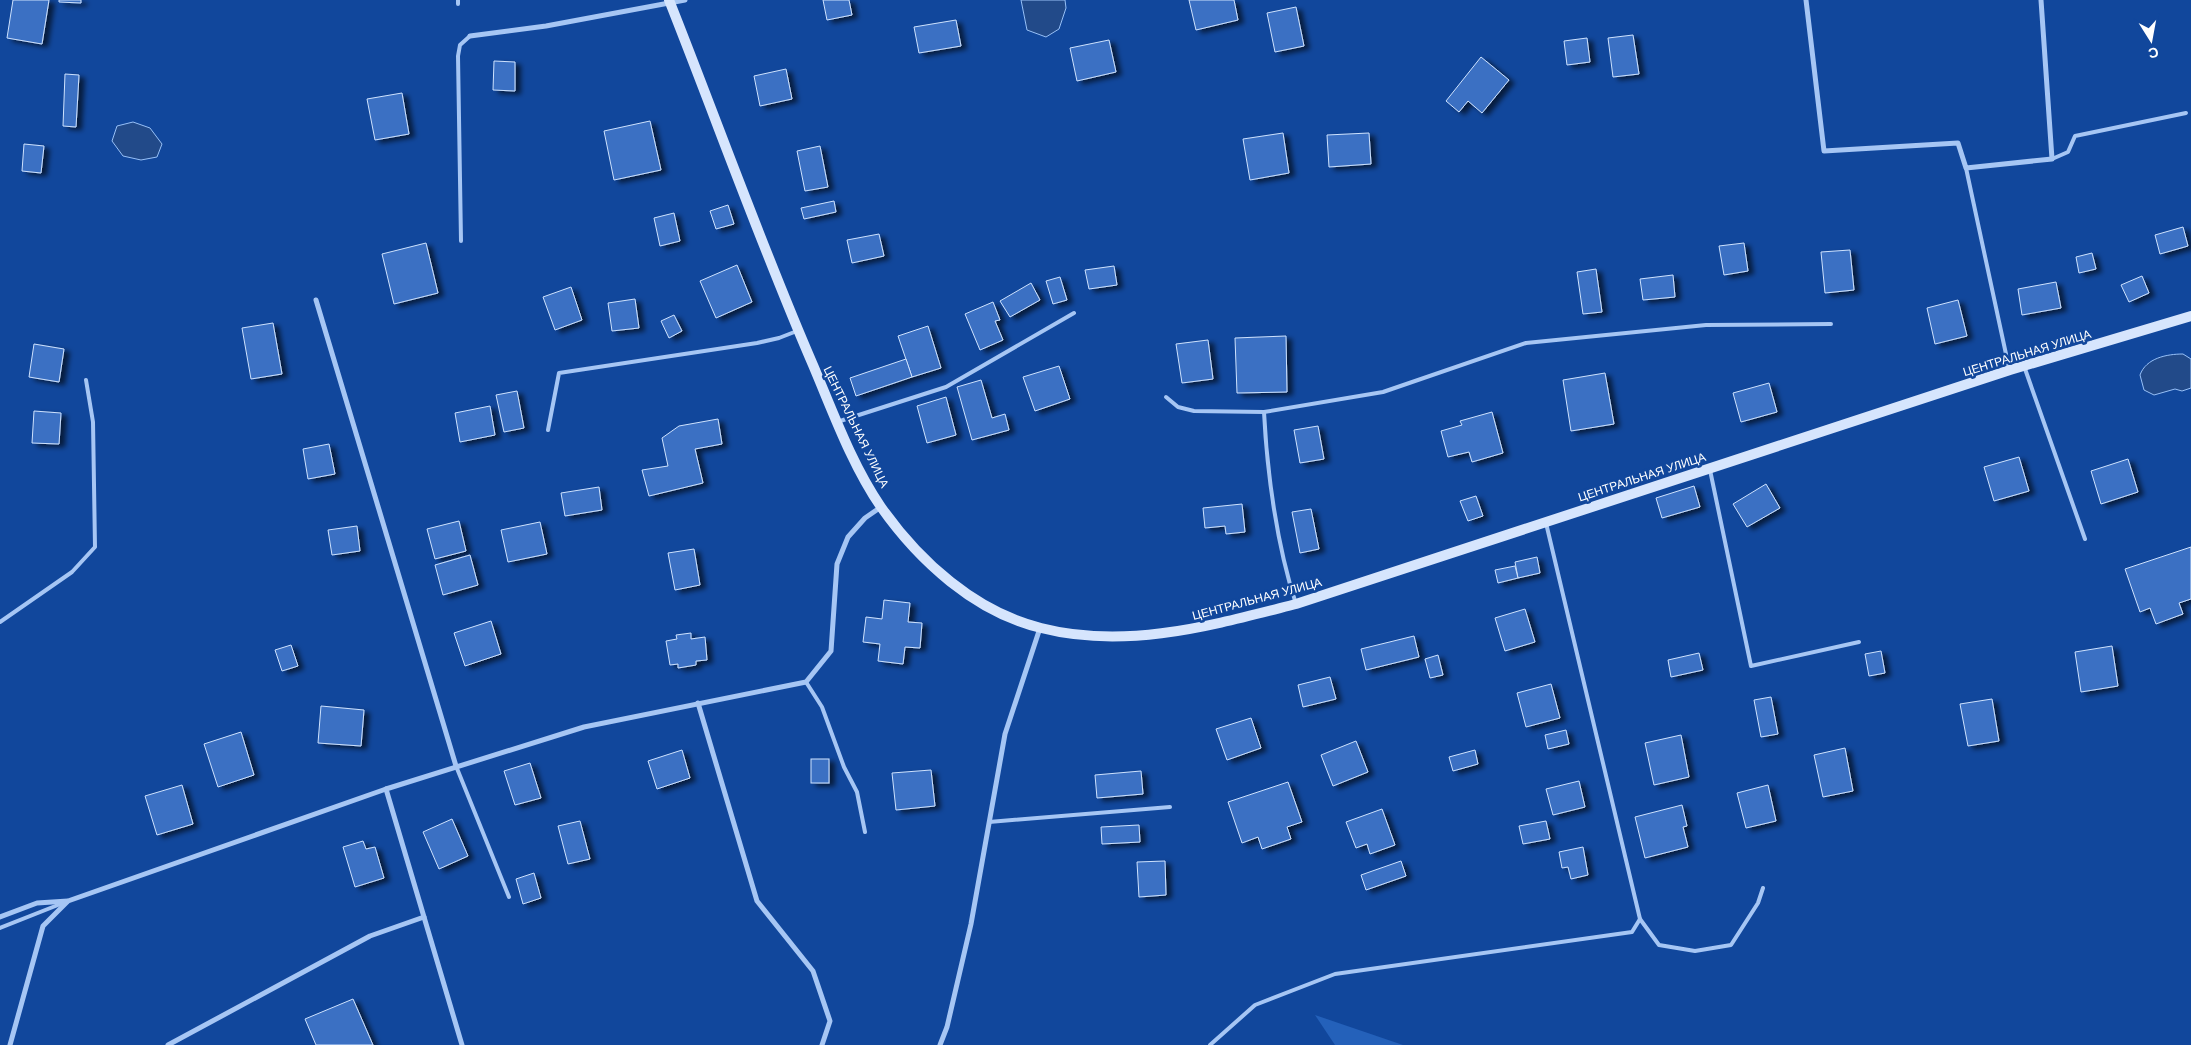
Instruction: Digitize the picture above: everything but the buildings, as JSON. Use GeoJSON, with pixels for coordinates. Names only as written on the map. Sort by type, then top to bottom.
{"type":"FeatureCollection","features":[{"type":"Feature","properties":{"kind":"street"},"geometry":{"type":"LineString","coordinates":[[470,36],[546,26],[669,1],[685,0]]}},
{"type":"Feature","properties":{"kind":"street"},"geometry":{"type":"LineString","coordinates":[[1806,0],[1824,151],[1958,143],[1966,168],[2052,159],[2041,0]]}},
{"type":"Feature","properties":{"kind":"street","name":"ЦЕНТРАЛЬНАЯ УЛИЦА"},"geometry":{"type":"LineString","coordinates":[[669,1],[798,330],[837,422],[881,507],[920,554],[955,586],[999,612],[1040,628],[1099,637],[1144,636],[1208,626],[1296,604],[2010,370],[2191,316]]}},
{"type":"Feature","properties":{"kind":"street"},"geometry":{"type":"LineString","coordinates":[[316,300],[456,766]]}},
{"type":"Feature","properties":{"kind":"street"},"geometry":{"type":"LineString","coordinates":[[0,917],[37,903],[68,901],[386,789],[584,727],[806,682],[831,651],[836,564],[848,537],[865,518],[881,507]]}},
{"type":"Feature","properties":{"kind":"street"},"geometry":{"type":"LineString","coordinates":[[940,1045],[947,1028],[971,924],[1005,734],[1040,628]]}},
{"type":"Feature","properties":{"kind":"street"},"geometry":{"type":"LineString","coordinates":[[698,703],[757,901],[813,971],[830,1021],[822,1045]]}},
{"type":"Feature","properties":{"kind":"street"},"geometry":{"type":"LineString","coordinates":[[386,789],[462,1045]]}},
{"type":"Feature","properties":{"kind":"street"},"geometry":{"type":"LineString","coordinates":[[10,1045],[43,926],[68,901]]}},
{"type":"Feature","properties":{"kind":"street"},"geometry":{"type":"LineString","coordinates":[[168,1045],[370,936],[424,918]]}},
{"type":"Feature","properties":{"kind":"lane"},"geometry":{"type":"LineString","coordinates":[[461,241],[458,56],[460,45],[470,36]]}},
{"type":"Feature","properties":{"kind":"lane"},"geometry":{"type":"LineString","coordinates":[[2052,159],[2068,152],[2075,136],[2186,113]]}},
{"type":"Feature","properties":{"kind":"lane"},"geometry":{"type":"LineString","coordinates":[[1966,168],[2010,370]]}},
{"type":"Feature","properties":{"kind":"lane"},"geometry":{"type":"LineString","coordinates":[[837,422],[946,387],[1074,313]]}},
{"type":"Feature","properties":{"kind":"lane"},"geometry":{"type":"LineString","coordinates":[[1166,397],[1178,407],[1194,411],[1264,412],[1383,392],[1526,344],[1706,325],[1831,324]]}},
{"type":"Feature","properties":{"kind":"lane"},"geometry":{"type":"LineString","coordinates":[[548,430],[559,373],[757,343],[779,338],[798,330]]}},
{"type":"Feature","properties":{"kind":"lane"},"geometry":{"type":"LineString","coordinates":[[2024,366],[2084,539]]}},
{"type":"Feature","properties":{"kind":"lane"},"geometry":{"type":"LineString","coordinates":[[0,622],[72,572],[95,547],[93,422],[86,380]]}},
{"type":"Feature","properties":{"kind":"lane"},"geometry":{"type":"LineString","coordinates":[[1264,412],[1266,450],[1285,565],[1296,604]]}},
{"type":"Feature","properties":{"kind":"lane"},"geometry":{"type":"LineString","coordinates":[[1710,468],[1751,666],[1859,642]]}},
{"type":"Feature","properties":{"kind":"lane"},"geometry":{"type":"LineString","coordinates":[[1546,523],[1640,919],[1659,945],[1695,951],[1731,945],[1758,903],[1764,888]]}},
{"type":"Feature","properties":{"kind":"lane"},"geometry":{"type":"LineString","coordinates":[[806,682],[822,707],[844,767],[857,792],[865,832]]}},
{"type":"Feature","properties":{"kind":"lane"},"geometry":{"type":"LineString","coordinates":[[456,766],[509,897]]}},
{"type":"Feature","properties":{"kind":"lane"},"geometry":{"type":"LineString","coordinates":[[989,822],[1170,807]]}},
{"type":"Feature","properties":{"kind":"lane"},"geometry":{"type":"LineString","coordinates":[[0,928],[68,901]]}},
{"type":"Feature","properties":{"kind":"lane"},"geometry":{"type":"LineString","coordinates":[[1210,1045],[1255,1005],[1334,974],[1632,932],[1640,919]]}},
{"type":"Feature","properties":{"kind":"shaded area"},"geometry":{"type":"Polygon","coordinates":[[[1021,0],[1065,0],[1066,8],[1059,29],[1046,37],[1027,30],[1021,0]]]}},
{"type":"Feature","properties":{"kind":"shaded area"},"geometry":{"type":"Polygon","coordinates":[[[133,122],[150,128],[162,144],[157,157],[141,160],[123,156],[112,141],[117,126],[133,122]]]}},
{"type":"Feature","properties":{"kind":"shaded area"},"geometry":{"type":"Polygon","coordinates":[[[2183,354],[2191,359],[2191,388],[2182,391],[2175,389],[2154,395],[2144,390],[2140,375],[2147,365],[2164,356],[2183,354]]]}},
{"type":"Feature","properties":{"kind":"shaded area"},"geometry":{"type":"Polygon","coordinates":[[[1315,1015],[1403,1045],[1335,1045],[1315,1015]]]}}]}
